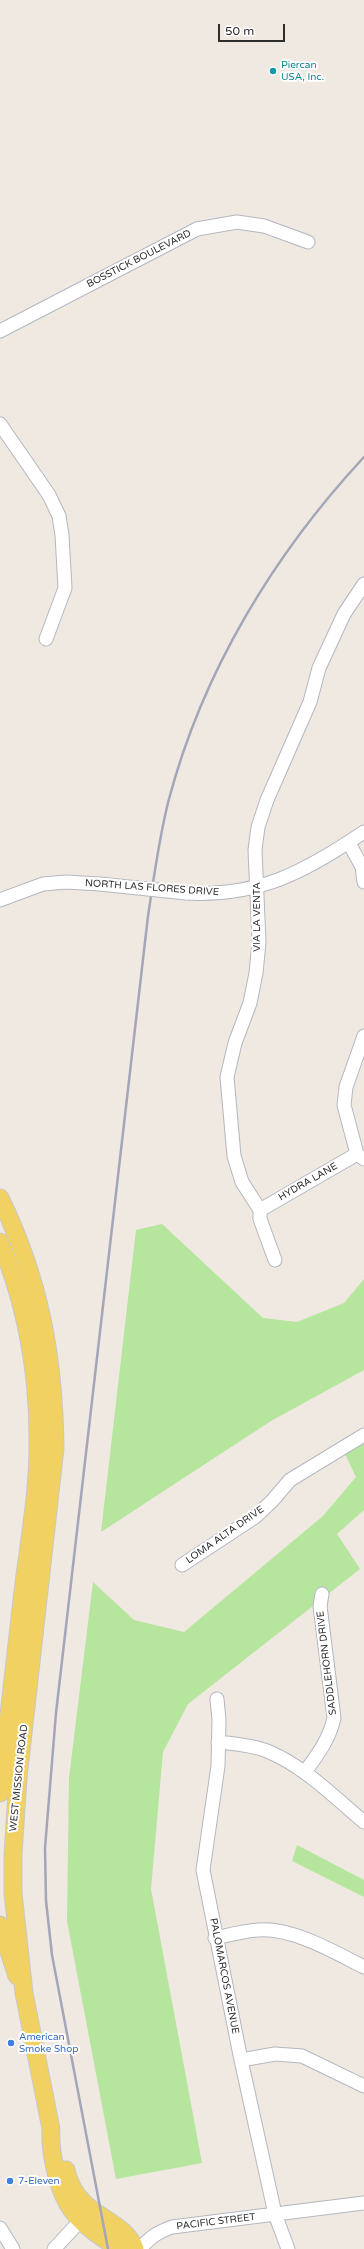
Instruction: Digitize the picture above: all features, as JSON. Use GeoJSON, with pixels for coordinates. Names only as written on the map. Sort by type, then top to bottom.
{"type":"FeatureCollection","features":[{"type":"Feature","properties":{"kind":"main road","name":"WEST MISSION ROAD"},"geometry":{"type":"LineString","coordinates":[[0,1198],[19,1240],[37,1293],[53,1374],[55,1448],[44,1563],[0,1793]]}},
{"type":"Feature","properties":{"kind":"main road","name":"WEST MISSION ROAD"},"geometry":{"type":"LineString","coordinates":[[0,1242],[26,1322],[37,1400],[38,1439],[36,1477],[6,1760],[14,1819],[13,1893],[24,1993],[51,2129],[50,2145],[61,2192],[70,2210],[80,2221],[119,2249]]}},
{"type":"Feature","properties":{"kind":"main road","name":"WEST MISSION ROAD"},"geometry":{"type":"LineString","coordinates":[[0,1925],[7,1951],[24,1993]]}},
{"type":"Feature","properties":{"kind":"main road","name":"WEST MISSION ROAD"},"geometry":{"type":"LineString","coordinates":[[51,2129],[61,2145],[69,2184],[76,2196],[90,2210],[131,2238],[135,2249]]}},
{"type":"Feature","properties":{"kind":"street","name":"BOSSTICK BOULEVARD"},"geometry":{"type":"LineString","coordinates":[[0,331],[197,229],[237,222],[264,226],[308,242]]}},
{"type":"Feature","properties":{"kind":"street"},"geometry":{"type":"LineString","coordinates":[[0,424],[49,495],[59,516],[62,535],[65,588],[46,639]]}},
{"type":"Feature","properties":{"kind":"street","name":"VIA LA VENTA"},"geometry":{"type":"LineString","coordinates":[[275,1260],[260,1219],[260,1210],[242,1182],[234,1156],[227,1077],[236,1043],[250,1003],[256,973],[259,942],[255,850],[258,827],[267,800],[310,702],[319,668],[344,614],[364,584]]}},
{"type":"Feature","properties":{"kind":"street","name":"NORTH LAS FLORES DRIVE"},"geometry":{"type":"LineString","coordinates":[[0,900],[43,884],[66,882],[186,893],[226,894],[274,882],[313,866],[364,832]]}},
{"type":"Feature","properties":{"kind":"street"},"geometry":{"type":"LineString","coordinates":[[349,843],[362,867],[364,882]]}},
{"type":"Feature","properties":{"kind":"street"},"geometry":{"type":"LineString","coordinates":[[360,1157],[344,1105],[346,1087],[364,1036]]}},
{"type":"Feature","properties":{"kind":"street","name":"HYDRA LANE"},"geometry":{"type":"LineString","coordinates":[[260,1210],[360,1157]]}},
{"type":"Feature","properties":{"kind":"street","name":"LOMA ALTA DRIVE"},"geometry":{"type":"LineString","coordinates":[[182,1565],[255,1517],[272,1501],[290,1480],[364,1435]]}},
{"type":"Feature","properties":{"kind":"street","name":"SADDLEHORN DRIVE"},"geometry":{"type":"LineString","coordinates":[[305,1772],[322,1749],[330,1733],[334,1718],[320,1606],[322,1594]]}},
{"type":"Feature","properties":{"kind":"street","name":"PALOMARCOS AVENUE"},"geometry":{"type":"LineString","coordinates":[[217,1699],[218,1766],[203,1860],[215,1938],[241,2060],[275,2214],[288,2249]]}},
{"type":"Feature","properties":{"kind":"street"},"geometry":{"type":"LineString","coordinates":[[218,1742],[266,1751],[287,1760],[305,1772],[364,1822]]}},
{"type":"Feature","properties":{"kind":"street"},"geometry":{"type":"LineString","coordinates":[[215,1938],[259,1930],[290,1934],[321,1946],[364,1967]]}},
{"type":"Feature","properties":{"kind":"street"},"geometry":{"type":"LineString","coordinates":[[241,2060],[275,2054],[302,2056],[364,2086]]}},
{"type":"Feature","properties":{"kind":"street","name":"PACIFIC STREET"},"geometry":{"type":"LineString","coordinates":[[140,2249],[149,2238],[157,2232],[172,2227],[364,2203]]}},
{"type":"Feature","properties":{"kind":"street"},"geometry":{"type":"LineString","coordinates":[[54,2249],[80,2221]]}},
{"type":"Feature","properties":{"kind":"street"},"geometry":{"type":"LineString","coordinates":[[0,2228],[13,2249]]}},
{"type":"Feature","properties":{"kind":"green space"},"geometry":{"type":"Polygon","coordinates":[[[162,1224],[263,1318],[297,1322],[344,1303],[364,1279],[364,1370],[271,1421],[101,1532],[136,1230],[162,1224]]]}},
{"type":"Feature","properties":{"kind":"green space"},"geometry":{"type":"Polygon","coordinates":[[[364,1444],[364,1510],[337,1534],[360,1569],[188,1704],[163,1752],[151,1889],[202,2163],[116,2179],[67,1921],[69,1778],[93,1582],[134,1620],[184,1632],[323,1516],[356,1477],[345,1454],[364,1444]]]}},
{"type":"Feature","properties":{"kind":"green space"},"geometry":{"type":"Polygon","coordinates":[[[297,1845],[364,1880],[364,1897],[292,1861],[297,1845]]]}},
{"type":"Feature","properties":{"kind":"railway"},"geometry":{"type":"LineString","coordinates":[[108,2249],[52,1955],[46,1901],[45,1848],[56,1713],[148,916],[165,813],[169,799],[183,752],[201,705],[222,660],[246,616],[300,533],[331,494],[364,457]]}},
{"type":"Feature","properties":{"kind":"place","name":"Piercan USA, Inc."},"geometry":{"type":"Point","coordinates":[273,71]}},
{"type":"Feature","properties":{"kind":"place","name":"American Smoke Shop"},"geometry":{"type":"Point","coordinates":[11,2043]}},
{"type":"Feature","properties":{"kind":"place","name":"7-Eleven"},"geometry":{"type":"Point","coordinates":[10,2181]}}]}
